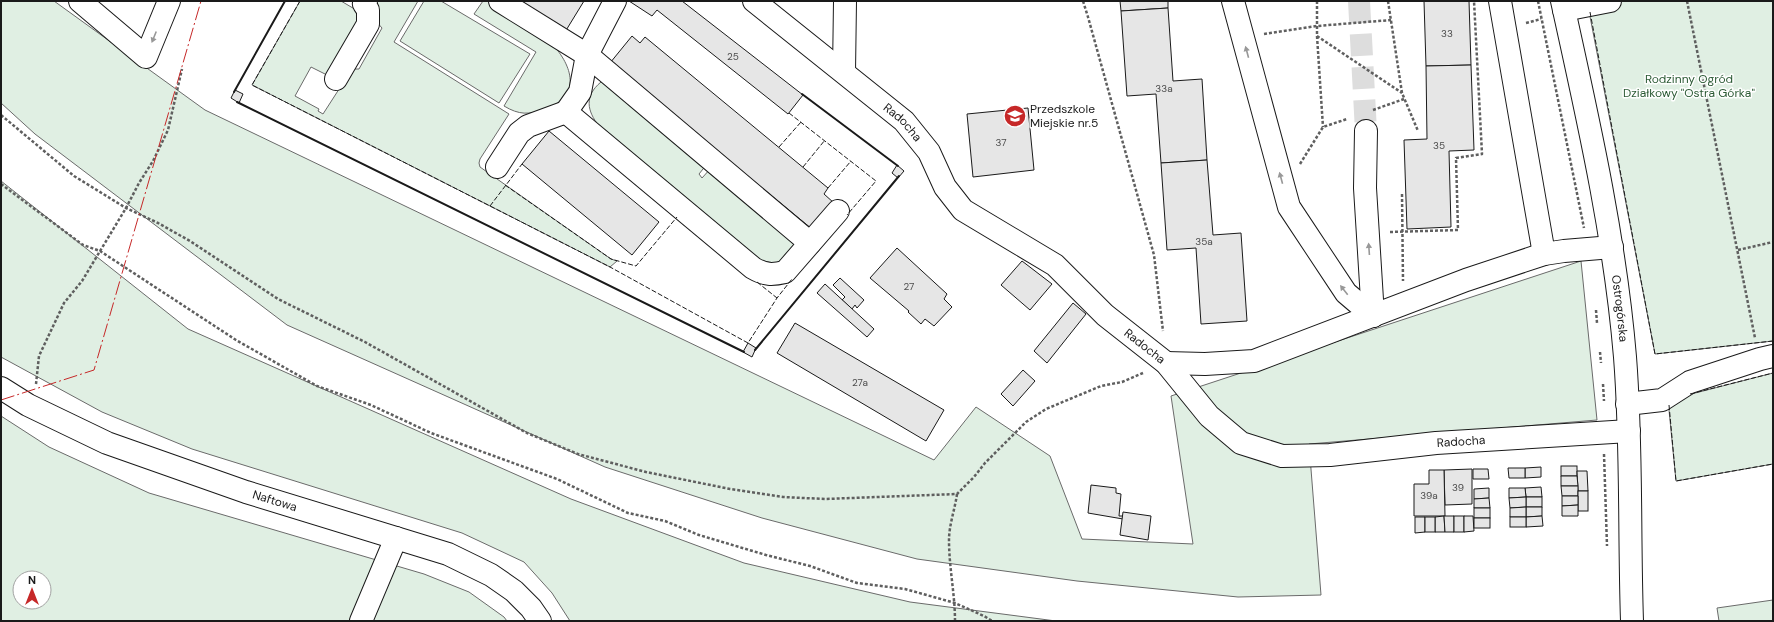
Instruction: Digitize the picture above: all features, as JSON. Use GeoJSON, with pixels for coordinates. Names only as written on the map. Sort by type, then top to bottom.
{"type":"FeatureCollection","features":[{"type":"Feature","properties":{"kind":"street"},"geometry":{"type":"LineString","coordinates":[[80,1],[146,57],[169,1]]}},
{"type":"Feature","properties":{"kind":"street"},"geometry":{"type":"LineString","coordinates":[[500,1],[588,55],[810,243]]}},
{"type":"Feature","properties":{"kind":"street"},"geometry":{"type":"LineString","coordinates":[[497,167],[519,132],[528,126],[566,112],[580,92],[588,55],[615,1]]}},
{"type":"Feature","properties":{"kind":"street","name":"Radocha"},"geometry":{"type":"LineString","coordinates":[[754,1],[904,121],[929,152],[945,187],[962,210],[1055,265],[1104,315],[1166,363],[1210,416],[1242,442],[1282,456],[1330,455],[1436,443],[1629,431]]}},
{"type":"Feature","properties":{"kind":"street"},"geometry":{"type":"LineString","coordinates":[[844,72],[845,1]]}},
{"type":"Feature","properties":{"kind":"street"},"geometry":{"type":"LineString","coordinates":[[1233,1],[1289,207],[1346,293],[1373,316]]}},
{"type":"Feature","properties":{"kind":"street"},"geometry":{"type":"LineString","coordinates":[[1500,1],[1507,31],[1544,254]]}},
{"type":"Feature","properties":{"kind":"street"},"geometry":{"type":"LineString","coordinates":[[1563,6],[1610,1]]}},
{"type":"Feature","properties":{"kind":"street"},"geometry":{"type":"LineString","coordinates":[[336,79],[368,24],[368,10],[363,2]]}},
{"type":"Feature","properties":{"kind":"street","name":"Ostrogórska"},"geometry":{"type":"LineString","coordinates":[[1563,6],[1593,146],[1612,247],[1622,326],[1629,431],[1632,621]]}},
{"type":"Feature","properties":{"kind":"street"},"geometry":{"type":"LineString","coordinates":[[566,112],[763,274],[774,275],[786,272],[838,212]]}},
{"type":"Feature","properties":{"kind":"street"},"geometry":{"type":"LineString","coordinates":[[1362,120],[1373,316]]}},
{"type":"Feature","properties":{"kind":"street"},"geometry":{"type":"LineString","coordinates":[[1166,363],[1205,364],[1254,361],[1466,280],[1544,254],[1612,247]]}},
{"type":"Feature","properties":{"kind":"street"},"geometry":{"type":"LineString","coordinates":[[1627,404],[1662,400],[1690,382],[1767,358]]}},
{"type":"Feature","properties":{"kind":"street","name":"Naftowa"},"geometry":{"type":"LineString","coordinates":[[1,388],[28,405],[107,443],[246,492],[448,554],[491,575],[514,591],[531,608],[540,621]]}},
{"type":"Feature","properties":{"kind":"street"},"geometry":{"type":"LineString","coordinates":[[361,621],[396,538]]}},
{"type":"Feature","properties":{"kind":"path"},"geometry":{"type":"LineString","coordinates":[[955,621],[955,603],[951,578],[949,539],[957,494],[974,477],[985,462],[1016,431],[1026,422],[1046,409],[1101,386],[1122,382],[1166,363],[1154,255],[1088,17],[1082,1]]}},
{"type":"Feature","properties":{"kind":"path"},"geometry":{"type":"LineString","coordinates":[[1284,190],[1323,127],[1317,36],[1317,1]]}},
{"type":"Feature","properties":{"kind":"path"},"geometry":{"type":"LineString","coordinates":[[1388,1],[1402,93],[1418,131]]}},
{"type":"Feature","properties":{"kind":"path"},"geometry":{"type":"LineString","coordinates":[[1368,233],[1458,230],[1456,158],[1482,154],[1474,1]]}},
{"type":"Feature","properties":{"kind":"path"},"geometry":{"type":"LineString","coordinates":[[1538,1],[1569,150],[1587,250]]}},
{"type":"Feature","properties":{"kind":"path"},"geometry":{"type":"LineString","coordinates":[[1688,1],[1738,250],[1767,358]]}},
{"type":"Feature","properties":{"kind":"path"},"geometry":{"type":"LineString","coordinates":[[1523,23],[1541,19]]}},
{"type":"Feature","properties":{"kind":"path"},"geometry":{"type":"LineString","coordinates":[[1243,36],[1317,26],[1391,20]]}},
{"type":"Feature","properties":{"kind":"path"},"geometry":{"type":"LineString","coordinates":[[1317,36],[1402,93]]}},
{"type":"Feature","properties":{"kind":"path"},"geometry":{"type":"LineString","coordinates":[[35,387],[39,356],[64,303],[82,281],[126,208],[153,161],[168,130],[182,69]]}},
{"type":"Feature","properties":{"kind":"path"},"geometry":{"type":"LineString","coordinates":[[1323,127],[1362,120],[1404,99]]}},
{"type":"Feature","properties":{"kind":"path"},"geometry":{"type":"LineString","coordinates":[[1,115],[74,176],[126,208],[158,223],[190,241],[278,299],[365,342],[527,433],[578,454],[646,472],[730,490],[783,498],[825,499],[957,494]]}},
{"type":"Feature","properties":{"kind":"path"},"geometry":{"type":"LineString","coordinates":[[1,184],[83,245],[100,251],[236,340],[317,386],[371,405],[430,433],[557,479],[628,513],[665,521],[699,535],[766,555],[810,566],[857,583],[905,589],[955,603],[992,621]]}},
{"type":"Feature","properties":{"kind":"path"},"geometry":{"type":"LineString","coordinates":[[1402,194],[1403,304]]}},
{"type":"Feature","properties":{"kind":"path"},"geometry":{"type":"LineString","coordinates":[[1738,250],[1773,242]]}},
{"type":"Feature","properties":{"kind":"path"},"geometry":{"type":"LineString","coordinates":[[1595,303],[1598,326]]}},
{"type":"Feature","properties":{"kind":"path"},"geometry":{"type":"LineString","coordinates":[[1600,347],[1602,368]]}},
{"type":"Feature","properties":{"kind":"path"},"geometry":{"type":"LineString","coordinates":[[1603,382],[1605,532],[1607,547]]}},
{"type":"Feature","properties":{"kind":"green space"},"geometry":{"type":"Polygon","coordinates":[[[1,1],[54,1],[205,110],[934,460],[976,407],[1050,456],[1082,539],[1193,544],[1171,396],[1581,261],[1597,420],[1309,444],[1321,595],[1238,597],[1077,581],[917,559],[762,518],[605,467],[287,325],[35,134],[1,103],[1,1]]]}},
{"type":"Feature","properties":{"kind":"green space"},"geometry":{"type":"Polygon","coordinates":[[[300,1],[341,1],[363,14],[329,76],[311,67],[295,96],[319,109],[318,111],[323,114],[352,69],[359,69],[382,28],[375,20],[377,1],[418,1],[394,42],[509,114],[480,159],[480,167],[611,259],[617,261],[610,267],[252,85],[300,1]]]}},
{"type":"Feature","properties":{"kind":"green space"},"geometry":{"type":"Polygon","coordinates":[[[424,1],[441,1],[530,54],[499,103],[400,41],[424,1]]]}},
{"type":"Feature","properties":{"kind":"green space"},"geometry":{"type":"Polygon","coordinates":[[[483,1],[489,1],[554,46],[561,55],[569,73],[570,82],[569,90],[556,104],[539,111],[529,113],[514,111],[504,106],[536,52],[474,14],[483,1]]]}},
{"type":"Feature","properties":{"kind":"green space","name":"Rodzinny Ogród Działkowy \"Ostra Górka\""},"geometry":{"type":"Polygon","coordinates":[[[1587,1],[1773,1],[1773,341],[1655,354],[1587,1]]]}},
{"type":"Feature","properties":{"kind":"green space"},"geometry":{"type":"Polygon","coordinates":[[[601,82],[605,82],[707,164],[699,174],[702,178],[711,168],[797,244],[780,262],[774,263],[758,260],[599,126],[592,115],[589,104],[592,93],[601,82]]]}},
{"type":"Feature","properties":{"kind":"green space"},"geometry":{"type":"Polygon","coordinates":[[[1,181],[188,329],[571,499],[744,563],[910,602],[1056,621],[570,621],[552,593],[524,562],[462,533],[192,449],[102,412],[1,357],[1,181]]]}},
{"type":"Feature","properties":{"kind":"green space"},"geometry":{"type":"Polygon","coordinates":[[[1773,373],[1773,464],[1676,481],[1668,400],[1773,373]]]}},
{"type":"Feature","properties":{"kind":"green space"},"geometry":{"type":"Polygon","coordinates":[[[1,416],[49,447],[149,493],[424,574],[469,592],[504,617],[507,621],[1,621],[1,416]]]}},
{"type":"Feature","properties":{"kind":"green space"},"geometry":{"type":"Polygon","coordinates":[[[1773,600],[1773,621],[1719,621],[1717,608],[1773,600]]]}},
{"type":"Feature","properties":{"kind":"building"},"geometry":{"type":"Polygon","coordinates":[[[517,1],[584,1],[565,32],[517,1]]]}},
{"type":"Feature","properties":{"kind":"building"},"geometry":{"type":"Polygon","coordinates":[[[629,1],[682,1],[803,95],[788,114],[657,10],[652,16],[629,1]]]}},
{"type":"Feature","properties":{"kind":"building"},"geometry":{"type":"Polygon","coordinates":[[[1120,1],[1168,1],[1168,8],[1121,11],[1120,1]]]}},
{"type":"Feature","properties":{"kind":"building"},"geometry":{"type":"Polygon","coordinates":[[[1424,1],[1469,1],[1471,65],[1426,66],[1424,1]]]}},
{"type":"Feature","properties":{"kind":"building"},"geometry":{"type":"Polygon","coordinates":[[[1168,8],[1173,81],[1202,79],[1207,160],[1161,163],[1156,94],[1127,96],[1121,11],[1168,8]]]}},
{"type":"Feature","properties":{"kind":"building"},"geometry":{"type":"Polygon","coordinates":[[[632,36],[640,43],[645,37],[828,188],[824,194],[834,203],[812,229],[610,63],[632,36]]]}},
{"type":"Feature","properties":{"kind":"building"},"geometry":{"type":"Polygon","coordinates":[[[1471,65],[1474,150],[1449,151],[1451,227],[1407,229],[1404,140],[1427,139],[1426,66],[1471,65]]]}},
{"type":"Feature","properties":{"kind":"building"},"geometry":{"type":"Polygon","coordinates":[[[235,90],[243,94],[239,103],[231,98],[235,90]]]}},
{"type":"Feature","properties":{"kind":"building"},"geometry":{"type":"Polygon","coordinates":[[[1028,108],[1034,170],[973,177],[967,114],[1028,108]]]}},
{"type":"Feature","properties":{"kind":"building"},"geometry":{"type":"Polygon","coordinates":[[[549,131],[659,222],[632,255],[522,164],[549,131]]]}},
{"type":"Feature","properties":{"kind":"building"},"geometry":{"type":"Polygon","coordinates":[[[1207,160],[1213,235],[1241,233],[1247,321],[1201,324],[1196,248],[1167,250],[1161,163],[1207,160]]]}},
{"type":"Feature","properties":{"kind":"building"},"geometry":{"type":"Polygon","coordinates":[[[897,165],[904,171],[898,178],[892,173],[897,165]]]}},
{"type":"Feature","properties":{"kind":"building"},"geometry":{"type":"Polygon","coordinates":[[[897,248],[947,294],[944,299],[952,307],[934,326],[925,319],[921,324],[908,312],[909,311],[870,278],[897,248]]]}},
{"type":"Feature","properties":{"kind":"building"},"geometry":{"type":"Polygon","coordinates":[[[1022,261],[1052,284],[1030,310],[1001,285],[1022,261]]]}},
{"type":"Feature","properties":{"kind":"building"},"geometry":{"type":"Polygon","coordinates":[[[840,278],[864,300],[857,308],[855,305],[852,309],[842,300],[845,297],[833,285],[840,278]]]}},
{"type":"Feature","properties":{"kind":"building"},"geometry":{"type":"Polygon","coordinates":[[[825,284],[874,329],[867,337],[817,293],[825,284]]]}},
{"type":"Feature","properties":{"kind":"building"},"geometry":{"type":"Polygon","coordinates":[[[1073,303],[1086,314],[1047,363],[1034,351],[1073,303]]]}},
{"type":"Feature","properties":{"kind":"building"},"geometry":{"type":"Polygon","coordinates":[[[795,323],[944,410],[926,441],[777,353],[795,323]]]}},
{"type":"Feature","properties":{"kind":"building"},"geometry":{"type":"Polygon","coordinates":[[[748,343],[756,348],[752,357],[743,352],[748,343]]]}},
{"type":"Feature","properties":{"kind":"building"},"geometry":{"type":"Polygon","coordinates":[[[1023,370],[1035,381],[1013,406],[1001,394],[1023,370]]]}},
{"type":"Feature","properties":{"kind":"building"},"geometry":{"type":"Polygon","coordinates":[[[1561,466],[1577,466],[1577,476],[1561,476],[1561,466]]]}},
{"type":"Feature","properties":{"kind":"building"},"geometry":{"type":"Polygon","coordinates":[[[1541,467],[1541,477],[1525,478],[1525,468],[1541,467]]]}},
{"type":"Feature","properties":{"kind":"building"},"geometry":{"type":"Polygon","coordinates":[[[1508,468],[1525,468],[1525,478],[1509,478],[1508,468]]]}},
{"type":"Feature","properties":{"kind":"building"},"geometry":{"type":"Polygon","coordinates":[[[1472,469],[1472,504],[1445,505],[1444,470],[1472,469]]]}},
{"type":"Feature","properties":{"kind":"building"},"geometry":{"type":"Polygon","coordinates":[[[1473,469],[1488,469],[1489,479],[1473,479],[1473,469]]]}},
{"type":"Feature","properties":{"kind":"building"},"geometry":{"type":"Polygon","coordinates":[[[1429,470],[1444,470],[1445,516],[1414,516],[1414,484],[1429,484],[1429,470]]]}},
{"type":"Feature","properties":{"kind":"building"},"geometry":{"type":"Polygon","coordinates":[[[1577,471],[1587,471],[1588,491],[1578,491],[1577,471]]]}},
{"type":"Feature","properties":{"kind":"building"},"geometry":{"type":"Polygon","coordinates":[[[1561,476],[1577,476],[1578,486],[1561,486],[1561,476]]]}},
{"type":"Feature","properties":{"kind":"building"},"geometry":{"type":"Polygon","coordinates":[[[1091,485],[1116,488],[1116,493],[1121,494],[1119,516],[1123,516],[1123,519],[1088,513],[1091,485]]]}},
{"type":"Feature","properties":{"kind":"building"},"geometry":{"type":"Polygon","coordinates":[[[1561,486],[1578,486],[1578,496],[1562,496],[1561,486]]]}},
{"type":"Feature","properties":{"kind":"building"},"geometry":{"type":"Polygon","coordinates":[[[1541,487],[1542,497],[1526,497],[1525,488],[1541,487]]]}},
{"type":"Feature","properties":{"kind":"building"},"geometry":{"type":"Polygon","coordinates":[[[1489,488],[1489,498],[1474,499],[1474,489],[1489,488]]]}},
{"type":"Feature","properties":{"kind":"building"},"geometry":{"type":"Polygon","coordinates":[[[1509,488],[1525,488],[1526,497],[1509,498],[1509,488]]]}},
{"type":"Feature","properties":{"kind":"building"},"geometry":{"type":"Polygon","coordinates":[[[1578,491],[1588,491],[1588,511],[1578,511],[1578,491]]]}},
{"type":"Feature","properties":{"kind":"building"},"geometry":{"type":"Polygon","coordinates":[[[1562,496],[1578,496],[1578,505],[1562,506],[1562,496]]]}},
{"type":"Feature","properties":{"kind":"building"},"geometry":{"type":"Polygon","coordinates":[[[1526,497],[1542,497],[1542,507],[1526,507],[1526,497]]]}},
{"type":"Feature","properties":{"kind":"building"},"geometry":{"type":"Polygon","coordinates":[[[1526,497],[1526,507],[1510,508],[1509,498],[1526,497]]]}},
{"type":"Feature","properties":{"kind":"building"},"geometry":{"type":"Polygon","coordinates":[[[1489,498],[1490,508],[1474,508],[1474,499],[1489,498]]]}},
{"type":"Feature","properties":{"kind":"building"},"geometry":{"type":"Polygon","coordinates":[[[1578,505],[1578,516],[1562,516],[1562,506],[1578,505]]]}},
{"type":"Feature","properties":{"kind":"building"},"geometry":{"type":"Polygon","coordinates":[[[1526,507],[1542,507],[1542,516],[1526,517],[1526,507]]]}},
{"type":"Feature","properties":{"kind":"building"},"geometry":{"type":"Polygon","coordinates":[[[1526,507],[1526,517],[1510,517],[1510,508],[1526,507]]]}},
{"type":"Feature","properties":{"kind":"building"},"geometry":{"type":"Polygon","coordinates":[[[1474,508],[1490,508],[1490,518],[1474,518],[1474,508]]]}},
{"type":"Feature","properties":{"kind":"building"},"geometry":{"type":"Polygon","coordinates":[[[1123,512],[1151,516],[1148,540],[1120,535],[1123,512]]]}},
{"type":"Feature","properties":{"kind":"building"},"geometry":{"type":"Polygon","coordinates":[[[1444,516],[1445,532],[1435,532],[1435,517],[1444,516]]]}},
{"type":"Feature","properties":{"kind":"building"},"geometry":{"type":"Polygon","coordinates":[[[1444,516],[1454,516],[1454,532],[1445,532],[1444,516]]]}},
{"type":"Feature","properties":{"kind":"building"},"geometry":{"type":"Polygon","coordinates":[[[1454,516],[1464,516],[1464,532],[1454,532],[1454,516]]]}},
{"type":"Feature","properties":{"kind":"building"},"geometry":{"type":"Polygon","coordinates":[[[1464,516],[1473,516],[1474,531],[1464,532],[1464,516]]]}},
{"type":"Feature","properties":{"kind":"building"},"geometry":{"type":"Polygon","coordinates":[[[1542,516],[1543,526],[1526,527],[1526,517],[1542,516]]]}},
{"type":"Feature","properties":{"kind":"building"},"geometry":{"type":"Polygon","coordinates":[[[1415,517],[1425,517],[1425,532],[1415,533],[1415,517]]]}},
{"type":"Feature","properties":{"kind":"building"},"geometry":{"type":"Polygon","coordinates":[[[1425,517],[1435,517],[1435,532],[1425,532],[1425,517]]]}},
{"type":"Feature","properties":{"kind":"building"},"geometry":{"type":"Polygon","coordinates":[[[1510,517],[1526,517],[1526,527],[1510,527],[1510,517]]]}},
{"type":"Feature","properties":{"kind":"building"},"geometry":{"type":"Polygon","coordinates":[[[1474,518],[1490,518],[1490,528],[1474,528],[1474,518]]]}},
{"type":"Feature","properties":{"kind":"tunnel"},"geometry":{"type":"LineString","coordinates":[[1359,1],[1366,131]]}},
{"type":"Feature","properties":{"kind":"fence"},"geometry":{"type":"LineString","coordinates":[[300,1],[252,85],[610,267],[748,343],[777,298],[792,279]]}},
{"type":"Feature","properties":{"kind":"fence"},"geometry":{"type":"LineString","coordinates":[[1590,12],[1655,354],[1773,341]]}},
{"type":"Feature","properties":{"kind":"fence"},"geometry":{"type":"LineString","coordinates":[[789,113],[876,181],[847,215]]}},
{"type":"Feature","properties":{"kind":"fence"},"geometry":{"type":"LineString","coordinates":[[779,147],[801,122]]}},
{"type":"Feature","properties":{"kind":"fence"},"geometry":{"type":"LineString","coordinates":[[803,167],[825,140]]}},
{"type":"Feature","properties":{"kind":"fence"},"geometry":{"type":"LineString","coordinates":[[828,188],[851,161]]}},
{"type":"Feature","properties":{"kind":"fence"},"geometry":{"type":"LineString","coordinates":[[490,206],[522,164]]}},
{"type":"Feature","properties":{"kind":"fence"},"geometry":{"type":"LineString","coordinates":[[505,185],[611,259],[636,266],[677,217]]}},
{"type":"Feature","properties":{"kind":"fence"},"geometry":{"type":"LineString","coordinates":[[757,282],[777,298]]}},
{"type":"Feature","properties":{"kind":"fence"},"geometry":{"type":"LineString","coordinates":[[1690,394],[1773,373]]}},
{"type":"Feature","properties":{"kind":"fence"},"geometry":{"type":"LineString","coordinates":[[1669,405],[1676,481],[1773,464]]}},
{"type":"Feature","properties":{"kind":"wall"},"geometry":{"type":"LineString","coordinates":[[234,92],[285,1]]}},
{"type":"Feature","properties":{"kind":"wall"},"geometry":{"type":"LineString","coordinates":[[802,94],[898,166]]}},
{"type":"Feature","properties":{"kind":"wall"},"geometry":{"type":"LineString","coordinates":[[237,102],[744,352]]}},
{"type":"Feature","properties":{"kind":"wall"},"geometry":{"type":"LineString","coordinates":[[755,350],[899,176]]}},
{"type":"Feature","properties":{"kind":"power"},"geometry":{"type":"LineString","coordinates":[[1,400],[94,370],[201,1]]}},
{"type":"Feature","properties":{"kind":"place","name":"Przedszkole Miejskie nr.5"},"geometry":{"type":"Point","coordinates":[1015,116]}}]}
